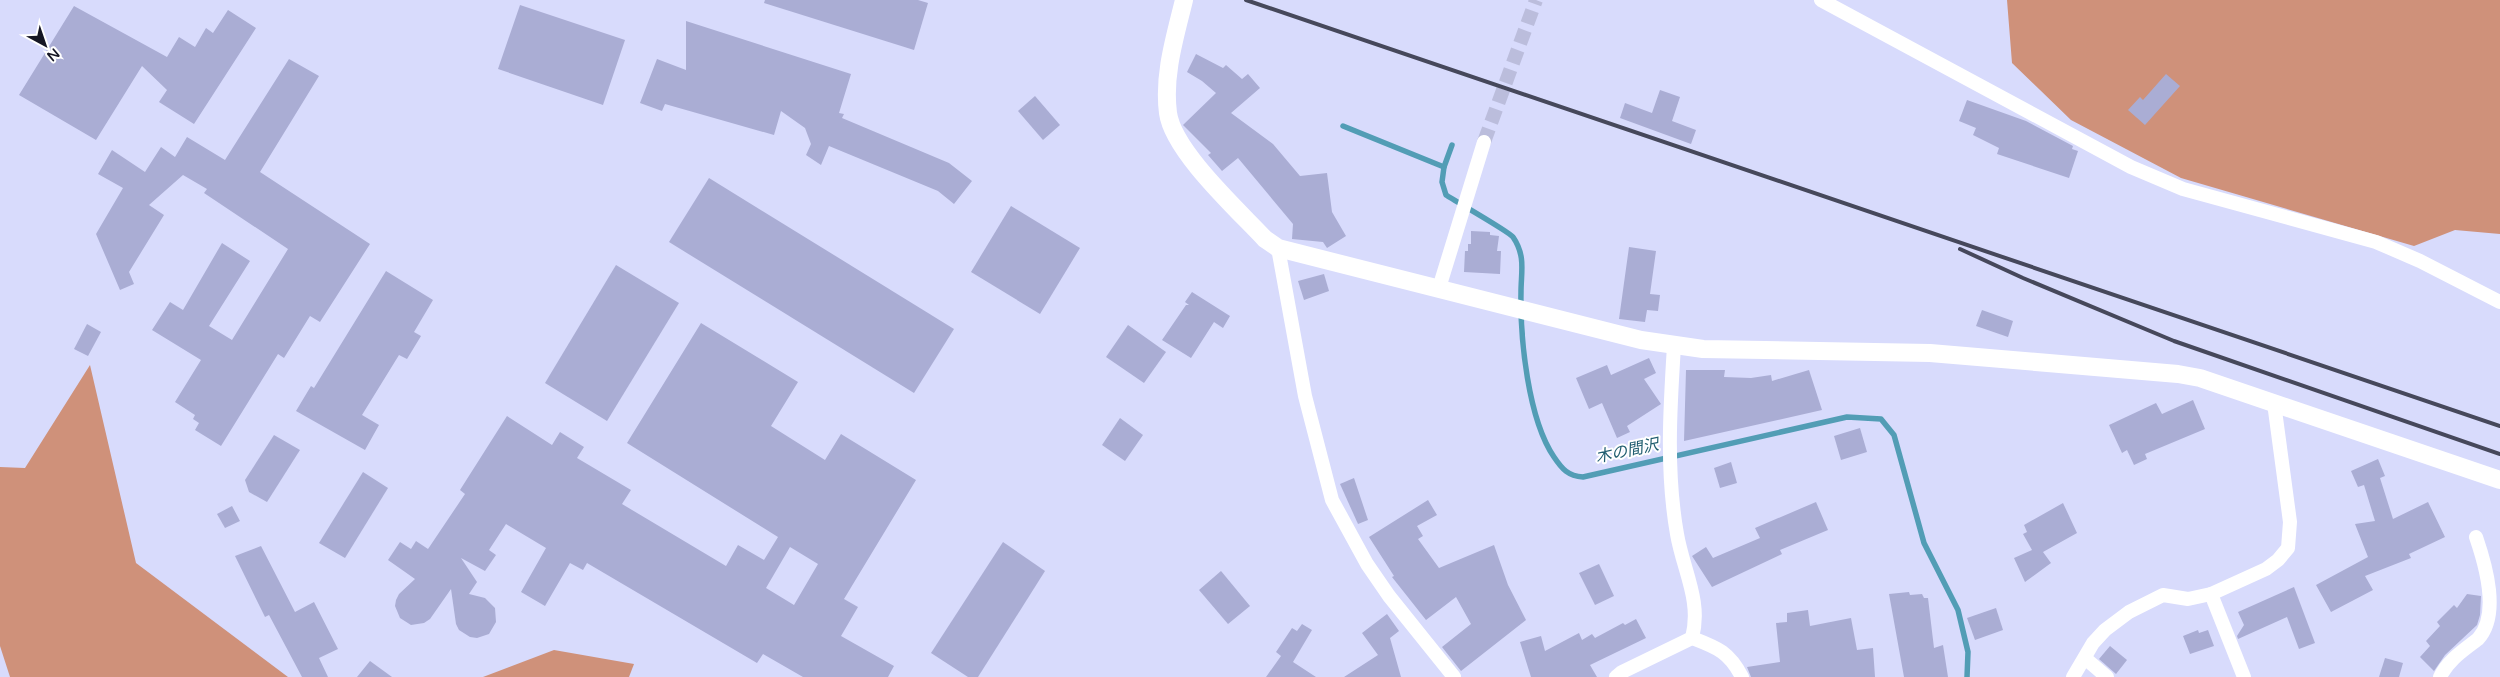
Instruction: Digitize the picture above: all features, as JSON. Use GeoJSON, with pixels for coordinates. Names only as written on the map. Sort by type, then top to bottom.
{"type":"FeatureCollection","features":[{"type":"Feature","properties":{"kind":"street"},"geometry":{"type":"LineString","coordinates":[[1184,0],[1169,66],[1167,86],[1168,115],[1171,127],[1178,141],[1194,163],[1265,239],[1278,248],[1640,340],[1674,346],[1703,349],[1930,353],[2178,374],[2200,378],[2500,480]]}},
{"type":"Feature","properties":{"kind":"street"},"geometry":{"type":"LineString","coordinates":[[1821,0],[2131,167],[2183,188],[2376,242],[2420,261],[2500,302]]}},
{"type":"Feature","properties":{"kind":"street"},"geometry":{"type":"LineString","coordinates":[[1438,288],[1484,142]]}},
{"type":"Feature","properties":{"kind":"street"},"geometry":{"type":"LineString","coordinates":[[1278,248],[1305,396],[1332,500],[1367,564],[1389,596],[1454,677]]}},
{"type":"Feature","properties":{"kind":"street"},"geometry":{"type":"LineString","coordinates":[[1674,346],[1668,421],[1677,534],[1696,603],[1696,623],[1692,638]]}},
{"type":"Feature","properties":{"kind":"street"},"geometry":{"type":"LineString","coordinates":[[2073,677],[2086,659],[2093,643],[2105,630],[2150,600],[2163,595],[2173,595],[2188,599],[2211,594],[2266,568],[2278,560],[2288,548],[2290,522],[2274,403]]}},
{"type":"Feature","properties":{"kind":"street"},"geometry":{"type":"LineString","coordinates":[[2440,677],[2462,650],[2487,630],[2492,615],[2493,585],[2476,537]]}},
{"type":"Feature","properties":{"kind":"street"},"geometry":{"type":"LineString","coordinates":[[2211,594],[2244,677]]}},
{"type":"Feature","properties":{"kind":"street"},"geometry":{"type":"LineString","coordinates":[[1616,677],[1622,672],[1692,638],[1713,646],[1733,660],[1742,677]]}},
{"type":"Feature","properties":{"kind":"street"},"geometry":{"type":"LineString","coordinates":[[2086,659],[2107,677]]}},
{"type":"Feature","properties":{"kind":"shaded area"},"geometry":{"type":"Polygon","coordinates":[[[2007,0],[2500,0],[2500,234],[2455,230],[2414,246],[2181,178],[2071,120],[2012,63],[2007,0]]]}},
{"type":"Feature","properties":{"kind":"shaded area"},"geometry":{"type":"Polygon","coordinates":[[[90,365],[136,563],[288,677],[10,677],[0,646],[0,467],[25,468],[90,365]]]}},
{"type":"Feature","properties":{"kind":"shaded area"},"geometry":{"type":"Polygon","coordinates":[[[554,650],[634,664],[629,677],[483,677],[554,650]]]}},
{"type":"Feature","properties":{"kind":"building"},"geometry":{"type":"Polygon","coordinates":[[[765,0],[918,0],[928,3],[914,50],[764,3],[765,0]]]}},
{"type":"Feature","properties":{"kind":"building"},"geometry":{"type":"Polygon","coordinates":[[[520,5],[625,40],[603,105],[498,69],[520,5]]]}},
{"type":"Feature","properties":{"kind":"building"},"geometry":{"type":"Polygon","coordinates":[[[74,6],[167,57],[179,37],[195,47],[206,28],[213,33],[228,10],[256,28],[194,124],[159,102],[167,90],[142,66],[96,140],[19,95],[74,6]]]}},
{"type":"Feature","properties":{"kind":"building"},"geometry":{"type":"Polygon","coordinates":[[[686,21],[851,74],[839,113],[844,114],[842,118],[949,163],[972,181],[954,204],[938,191],[829,146],[821,165],[806,155],[811,144],[805,128],[781,111],[774,135],[665,104],[662,111],[640,103],[657,59],[686,70],[686,21]]]}},
{"type":"Feature","properties":{"kind":"building"},"geometry":{"type":"Polygon","coordinates":[[[1196,54],[1223,68],[1226,65],[1242,79],[1248,74],[1260,88],[1231,113],[1273,144],[1300,176],[1327,173],[1332,212],[1346,236],[1327,248],[1323,242],[1292,239],[1293,224],[1238,158],[1222,171],[1208,155],[1211,153],[1183,125],[1216,93],[1202,81],[1187,72],[1196,54]]]}},
{"type":"Feature","properties":{"kind":"building"},"geometry":{"type":"Polygon","coordinates":[[[289,59],[319,76],[260,172],[370,244],[320,322],[310,316],[284,358],[278,354],[221,446],[195,430],[199,423],[193,419],[195,415],[175,402],[201,360],[152,330],[170,302],[183,310],[222,243],[250,261],[209,326],[232,340],[288,249],[204,193],[207,189],[183,175],[149,205],[164,215],[129,272],[134,284],[120,290],[96,234],[123,188],[98,174],[112,150],[145,172],[161,147],[175,157],[187,137],[225,160],[289,59]]]}},
{"type":"Feature","properties":{"kind":"building"},"geometry":{"type":"Polygon","coordinates":[[[2166,74],[2180,86],[2145,125],[2128,110],[2140,97],[2143,100],[2166,74]]]}},
{"type":"Feature","properties":{"kind":"building"},"geometry":{"type":"Polygon","coordinates":[[[1660,90],[1680,97],[1672,121],[1696,130],[1691,144],[1620,118],[1625,103],[1652,113],[1660,90]]]}},
{"type":"Feature","properties":{"kind":"building"},"geometry":{"type":"Polygon","coordinates":[[[1035,96],[1060,125],[1043,140],[1018,111],[1035,96]]]}},
{"type":"Feature","properties":{"kind":"building"},"geometry":{"type":"Polygon","coordinates":[[[1967,100],[2026,121],[2073,146],[2072,149],[2078,151],[2069,178],[1997,154],[1999,148],[1973,135],[1976,128],[1959,121],[1967,100]]]}},
{"type":"Feature","properties":{"kind":"building"},"geometry":{"type":"Polygon","coordinates":[[[709,178],[954,329],[914,393],[669,242],[709,178]]]}},
{"type":"Feature","properties":{"kind":"building"},"geometry":{"type":"Polygon","coordinates":[[[1011,206],[1080,248],[1040,314],[971,272],[1011,206]]]}},
{"type":"Feature","properties":{"kind":"building"},"geometry":{"type":"Polygon","coordinates":[[[1471,231],[1490,232],[1490,235],[1499,236],[1497,251],[1501,251],[1500,274],[1464,272],[1465,251],[1468,251],[1468,244],[1471,244],[1471,231]]]}},
{"type":"Feature","properties":{"kind":"building"},"geometry":{"type":"Polygon","coordinates":[[[1629,247],[1656,251],[1650,294],[1660,295],[1658,311],[1647,310],[1645,322],[1619,319],[1629,247]]]}},
{"type":"Feature","properties":{"kind":"building"},"geometry":{"type":"Polygon","coordinates":[[[616,265],[679,303],[607,421],[545,383],[616,265]]]}},
{"type":"Feature","properties":{"kind":"building"},"geometry":{"type":"Polygon","coordinates":[[[386,271],[433,300],[414,332],[421,336],[407,359],[399,355],[362,415],[379,425],[365,450],[296,411],[311,386],[314,388],[386,271]]]}},
{"type":"Feature","properties":{"kind":"building"},"geometry":{"type":"Polygon","coordinates":[[[1324,274],[1329,291],[1304,300],[1298,281],[1324,274]]]}},
{"type":"Feature","properties":{"kind":"building"},"geometry":{"type":"Polygon","coordinates":[[[1192,292],[1230,316],[1223,328],[1214,322],[1191,358],[1162,340],[1186,305],[1189,305],[1185,302],[1192,292]]]}},
{"type":"Feature","properties":{"kind":"building"},"geometry":{"type":"Polygon","coordinates":[[[1982,310],[2013,321],[2008,337],[1976,326],[1982,310]]]}},
{"type":"Feature","properties":{"kind":"building"},"geometry":{"type":"Polygon","coordinates":[[[701,323],[798,382],[771,426],[825,460],[841,434],[916,480],[844,599],[858,607],[841,636],[894,666],[888,677],[803,677],[763,654],[757,663],[587,563],[583,570],[570,563],[545,606],[521,592],[546,548],[506,524],[489,550],[496,555],[485,571],[461,558],[477,582],[469,594],[485,598],[495,608],[496,622],[489,634],[477,638],[470,637],[459,630],[456,624],[451,589],[430,619],[424,623],[411,625],[400,618],[395,606],[396,600],[399,594],[415,579],[388,560],[400,542],[411,549],[416,541],[428,549],[465,494],[460,490],[507,416],[552,445],[560,432],[584,447],[577,458],[631,490],[622,504],[726,566],[738,545],[764,560],[778,537],[627,443],[701,323]],[[790,547],[766,588],[794,605],[818,564],[790,547]]]}},
{"type":"Feature","properties":{"kind":"building"},"geometry":{"type":"Polygon","coordinates":[[[87,324],[101,332],[88,356],[74,349],[87,324]]]}},
{"type":"Feature","properties":{"kind":"building"},"geometry":{"type":"Polygon","coordinates":[[[1128,325],[1166,352],[1144,383],[1106,357],[1128,325]]]}},
{"type":"Feature","properties":{"kind":"building"},"geometry":{"type":"Polygon","coordinates":[[[1649,358],[1656,373],[1644,379],[1661,404],[1627,426],[1630,432],[1617,438],[1602,403],[1589,409],[1576,378],[1607,365],[1611,375],[1649,358]]]}},
{"type":"Feature","properties":{"kind":"building"},"geometry":{"type":"Polygon","coordinates":[[[1686,370],[1725,370],[1724,377],[1751,378],[1771,375],[1772,381],[1809,370],[1822,410],[1684,441],[1686,370]]]}},
{"type":"Feature","properties":{"kind":"building"},"geometry":{"type":"Polygon","coordinates":[[[2193,400],[2205,429],[2145,454],[2147,459],[2134,465],[2127,450],[2122,453],[2109,425],[2156,403],[2162,414],[2193,400]]]}},
{"type":"Feature","properties":{"kind":"building"},"geometry":{"type":"Polygon","coordinates":[[[1120,418],[1143,435],[1125,461],[1102,445],[1120,418]]]}},
{"type":"Feature","properties":{"kind":"building"},"geometry":{"type":"Polygon","coordinates":[[[1860,428],[1867,452],[1841,460],[1834,436],[1860,428]]]}},
{"type":"Feature","properties":{"kind":"building"},"geometry":{"type":"Polygon","coordinates":[[[274,435],[300,450],[267,502],[249,492],[245,480],[274,435]]]}},
{"type":"Feature","properties":{"kind":"building"},"geometry":{"type":"Polygon","coordinates":[[[2378,459],[2385,476],[2380,478],[2393,519],[2428,502],[2445,537],[2409,554],[2411,558],[2365,576],[2373,590],[2331,612],[2316,585],[2368,557],[2355,524],[2375,521],[2364,485],[2358,487],[2351,471],[2378,459]]]}},
{"type":"Feature","properties":{"kind":"building"},"geometry":{"type":"Polygon","coordinates":[[[1731,462],[1737,483],[1720,488],[1714,468],[1731,462]]]}},
{"type":"Feature","properties":{"kind":"building"},"geometry":{"type":"Polygon","coordinates":[[[363,472],[388,488],[345,558],[319,543],[363,472]]]}},
{"type":"Feature","properties":{"kind":"building"},"geometry":{"type":"Polygon","coordinates":[[[1354,478],[1368,520],[1358,524],[1340,484],[1354,478]]]}},
{"type":"Feature","properties":{"kind":"building"},"geometry":{"type":"Polygon","coordinates":[[[1428,500],[1437,515],[1417,526],[1423,536],[1418,539],[1439,568],[1494,545],[1508,585],[1526,620],[1461,671],[1442,647],[1471,624],[1456,597],[1426,620],[1392,577],[1394,576],[1369,537],[1428,500]]]}},
{"type":"Feature","properties":{"kind":"building"},"geometry":{"type":"Polygon","coordinates":[[[1816,502],[1828,530],[1780,550],[1782,554],[1712,587],[1692,556],[1706,547],[1713,558],[1760,538],[1755,528],[1816,502]]]}},
{"type":"Feature","properties":{"kind":"building"},"geometry":{"type":"Polygon","coordinates":[[[2063,503],[2077,533],[2043,552],[2051,563],[2025,582],[2014,558],[2032,550],[2023,534],[2027,532],[2024,525],[2063,503]]]}},
{"type":"Feature","properties":{"kind":"building"},"geometry":{"type":"Polygon","coordinates":[[[232,506],[240,521],[225,528],[217,514],[232,506]]]}},
{"type":"Feature","properties":{"kind":"building"},"geometry":{"type":"Polygon","coordinates":[[[1003,542],[1045,571],[978,677],[968,677],[931,653],[1003,542]]]}},
{"type":"Feature","properties":{"kind":"building"},"geometry":{"type":"Polygon","coordinates":[[[261,546],[295,612],[314,602],[338,649],[319,658],[328,677],[302,677],[269,615],[265,617],[235,556],[261,546]]]}},
{"type":"Feature","properties":{"kind":"building"},"geometry":{"type":"Polygon","coordinates":[[[1599,564],[1614,596],[1595,605],[1579,573],[1599,564]]]}},
{"type":"Feature","properties":{"kind":"building"},"geometry":{"type":"Polygon","coordinates":[[[1221,571],[1250,606],[1228,624],[1199,590],[1221,571]]]}},
{"type":"Feature","properties":{"kind":"building"},"geometry":{"type":"Polygon","coordinates":[[[2294,587],[2315,643],[2299,649],[2287,617],[2238,639],[2237,636],[2244,625],[2238,612],[2294,587]]]}},
{"type":"Feature","properties":{"kind":"building"},"geometry":{"type":"Polygon","coordinates":[[[1909,592],[1910,595],[1922,594],[1924,598],[1928,598],[1934,648],[1943,645],[1948,677],[1904,677],[1889,594],[1909,592]]]}},
{"type":"Feature","properties":{"kind":"building"},"geometry":{"type":"Polygon","coordinates":[[[2467,594],[2481,596],[2480,615],[2477,625],[2445,655],[2434,671],[2420,657],[2430,646],[2426,641],[2440,626],[2437,622],[2454,605],[2457,608],[2467,594]]]}},
{"type":"Feature","properties":{"kind":"building"},"geometry":{"type":"Polygon","coordinates":[[[1996,608],[2003,630],[1975,640],[1967,618],[1996,608]]]}},
{"type":"Feature","properties":{"kind":"building"},"geometry":{"type":"Polygon","coordinates":[[[1808,610],[1810,626],[1851,618],[1857,650],[1873,648],[1875,677],[1751,677],[1747,667],[1780,662],[1776,623],[1787,622],[1787,613],[1808,610]]]}},
{"type":"Feature","properties":{"kind":"building"},"geometry":{"type":"Polygon","coordinates":[[[1387,614],[1399,631],[1390,638],[1401,677],[1344,677],[1378,655],[1362,633],[1387,614]]]}},
{"type":"Feature","properties":{"kind":"building"},"geometry":{"type":"Polygon","coordinates":[[[1636,619],[1646,638],[1590,665],[1597,677],[1531,677],[1520,642],[1541,636],[1545,651],[1579,633],[1582,640],[1592,634],[1595,638],[1623,623],[1625,625],[1636,619]]]}},
{"type":"Feature","properties":{"kind":"building"},"geometry":{"type":"Polygon","coordinates":[[[1302,624],[1312,630],[1293,662],[1316,677],[1266,677],[1281,656],[1276,652],[1292,628],[1297,631],[1302,624]]]}},
{"type":"Feature","properties":{"kind":"building"},"geometry":{"type":"Polygon","coordinates":[[[2198,630],[2199,633],[2208,630],[2214,646],[2190,654],[2183,636],[2198,630]]]}},
{"type":"Feature","properties":{"kind":"building"},"geometry":{"type":"Polygon","coordinates":[[[2110,646],[2127,660],[2116,674],[2099,659],[2110,646]]]}},
{"type":"Feature","properties":{"kind":"building"},"geometry":{"type":"Polygon","coordinates":[[[2385,658],[2403,663],[2399,677],[2379,677],[2385,658]]]}},
{"type":"Feature","properties":{"kind":"building"},"geometry":{"type":"Polygon","coordinates":[[[370,661],[392,677],[357,677],[370,661]]]}},
{"type":"Feature","properties":{"kind":"waterway","name":"木の間沢"},"geometry":{"type":"LineString","coordinates":[[1343,126],[1444,167],[1442,182],[1446,195],[1513,237],[1521,257],[1522,332],[1527,377],[1532,400],[1545,441],[1554,457],[1569,473],[1583,477],[1847,417],[1881,419],[1894,435],[1924,543],[1958,610],[1968,652],[1967,677]]}},
{"type":"Feature","properties":{"kind":"waterway"},"geometry":{"type":"LineString","coordinates":[[1444,167],[1452,145]]}},
{"type":"Feature","properties":{"kind":"tunnel"},"geometry":{"type":"LineString","coordinates":[[1484,142],[1536,0]]}},
{"type":"Feature","properties":{"kind":"railway"},"geometry":{"type":"LineString","coordinates":[[1246,0],[2500,426]]}},
{"type":"Feature","properties":{"kind":"railway"},"geometry":{"type":"LineString","coordinates":[[1960,249],[2023,278],[2174,341],[2500,454]]}}]}
